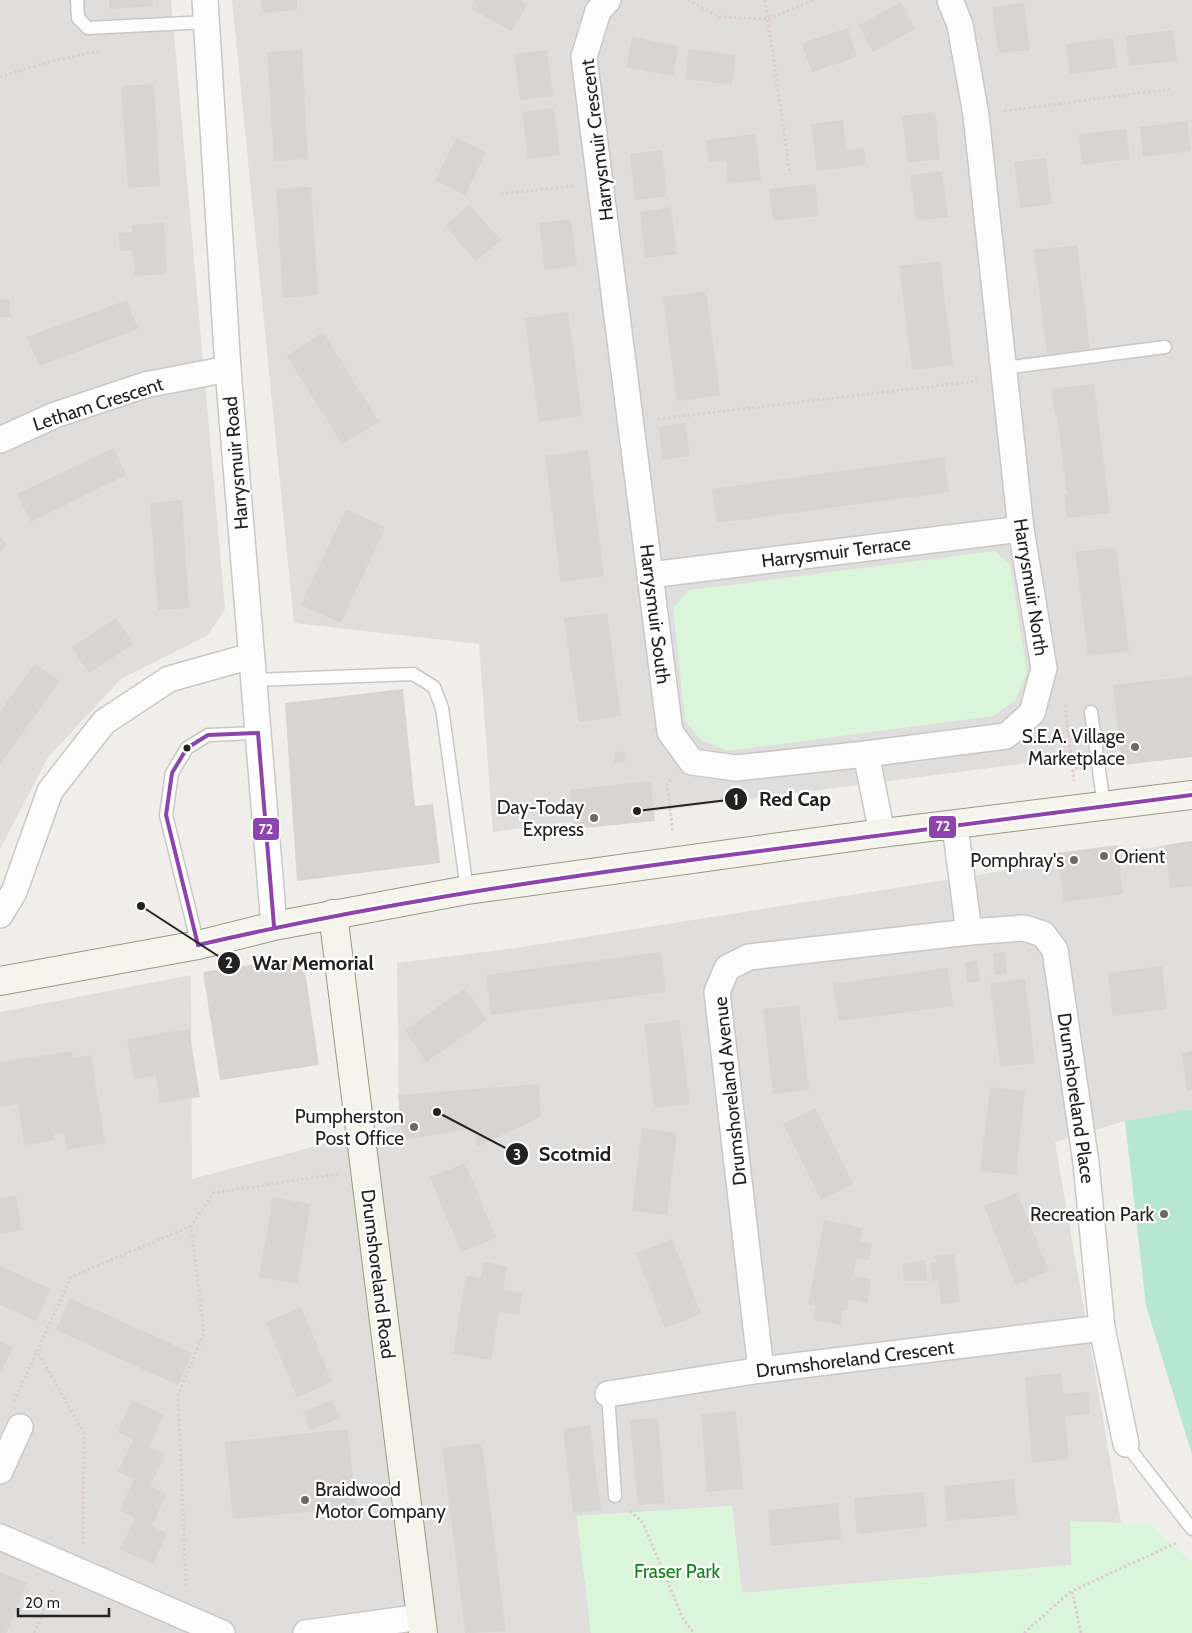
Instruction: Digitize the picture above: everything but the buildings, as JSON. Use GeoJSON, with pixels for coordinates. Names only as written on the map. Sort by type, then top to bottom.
{"type":"FeatureCollection","features":[{"type":"Feature","properties":{"kind":"main road"},"geometry":{"type":"LineString","coordinates":[[0,981],[198,945],[274,926],[467,890],[882,833],[955,826],[1192,795]]}},
{"type":"Feature","properties":{"kind":"main road","name":"Drumshoreland Road"},"geometry":{"type":"LineString","coordinates":[[333,914],[422,1625]]}},
{"type":"Feature","properties":{"kind":"street","name":"Harrysmuir Crescent"},"geometry":{"type":"LineString","coordinates":[[608,0],[598,11],[584,57],[614,284]]}},
{"type":"Feature","properties":{"kind":"street"},"geometry":{"type":"LineString","coordinates":[[950,0],[960,25],[976,115]]}},
{"type":"Feature","properties":{"kind":"street","name":"Harrysmuir Road"},"geometry":{"type":"LineString","coordinates":[[206,11],[228,370],[274,926]]}},
{"type":"Feature","properties":{"kind":"street","name":"Harrysmuir North"},"geometry":{"type":"LineString","coordinates":[[866,754],[1006,736],[1032,713],[1044,668],[1021,528],[976,115]]}},
{"type":"Feature","properties":{"kind":"street","name":"Harrysmuir South"},"geometry":{"type":"LineString","coordinates":[[614,284],[670,732],[692,762]]}},
{"type":"Feature","properties":{"kind":"street","name":"Letham Crescent"},"geometry":{"type":"LineString","coordinates":[[0,440],[55,414],[145,385],[228,370]]}},
{"type":"Feature","properties":{"kind":"street","name":"Harrysmuir Terrace"},"geometry":{"type":"LineString","coordinates":[[650,575],[1021,528]]}},
{"type":"Feature","properties":{"kind":"street"},"geometry":{"type":"LineString","coordinates":[[0,915],[14,892],[50,791],[104,722],[170,679],[252,668]]}},
{"type":"Feature","properties":{"kind":"street"},"geometry":{"type":"LineString","coordinates":[[692,762],[736,768],[866,754],[882,833]]}},
{"type":"Feature","properties":{"kind":"street"},"geometry":{"type":"LineString","coordinates":[[955,826],[968,932]]}},
{"type":"Feature","properties":{"kind":"street","name":"Drumshoreland Avenue"},"geometry":{"type":"LineString","coordinates":[[761,1370],[717,992],[728,968],[749,956],[968,932],[1024,928],[1043,934]]}},
{"type":"Feature","properties":{"kind":"street","name":"Drumshoreland Place"},"geometry":{"type":"LineString","coordinates":[[1043,934],[1055,950],[1086,1163],[1102,1328],[1126,1444]]}},
{"type":"Feature","properties":{"kind":"street","name":"Drumshoreland Crescent"},"geometry":{"type":"LineString","coordinates":[[608,1394],[761,1370],[1102,1328]]}},
{"type":"Feature","properties":{"kind":"street"},"geometry":{"type":"LineString","coordinates":[[0,1470],[20,1427]]}},
{"type":"Feature","properties":{"kind":"street"},"geometry":{"type":"LineString","coordinates":[[0,1537],[222,1633]]}},
{"type":"Feature","properties":{"kind":"street"},"geometry":{"type":"LineString","coordinates":[[306,1633],[422,1625]]}},
{"type":"Feature","properties":{"kind":"lane"},"geometry":{"type":"LineString","coordinates":[[77,0],[78,18],[88,28],[206,11]]}},
{"type":"Feature","properties":{"kind":"lane"},"geometry":{"type":"LineString","coordinates":[[1004,373],[1165,348]]}},
{"type":"Feature","properties":{"kind":"lane"},"geometry":{"type":"LineString","coordinates":[[252,668],[413,674],[434,687],[442,708],[467,890]]}},
{"type":"Feature","properties":{"kind":"lane"},"geometry":{"type":"LineString","coordinates":[[1091,712],[1104,806]]}},
{"type":"Feature","properties":{"kind":"lane"},"geometry":{"type":"LineString","coordinates":[[198,945],[166,814],[172,773],[186,748],[208,735],[258,733]]}},
{"type":"Feature","properties":{"kind":"lane"},"geometry":{"type":"LineString","coordinates":[[608,1394],[615,1496]]}},
{"type":"Feature","properties":{"kind":"lane"},"geometry":{"type":"LineString","coordinates":[[1126,1444],[1192,1529]]}},
{"type":"Feature","properties":{"kind":"path"},"geometry":{"type":"LineString","coordinates":[[688,0],[720,16],[768,19],[813,0]]}},
{"type":"Feature","properties":{"kind":"path"},"geometry":{"type":"LineString","coordinates":[[765,0],[790,174]]}},
{"type":"Feature","properties":{"kind":"path"},"geometry":{"type":"LineString","coordinates":[[976,115],[1172,89]]}},
{"type":"Feature","properties":{"kind":"path"},"geometry":{"type":"LineString","coordinates":[[501,194],[601,182]]}},
{"type":"Feature","properties":{"kind":"path"},"geometry":{"type":"LineString","coordinates":[[631,422],[1004,373]]}},
{"type":"Feature","properties":{"kind":"path"},"geometry":{"type":"LineString","coordinates":[[1044,668],[1064,696],[1077,810]]}},
{"type":"Feature","properties":{"kind":"path"},"geometry":{"type":"LineString","coordinates":[[677,862],[667,784],[692,762]]}},
{"type":"Feature","properties":{"kind":"path"},"geometry":{"type":"LineString","coordinates":[[20,1427],[12,1405],[71,1277],[191,1226],[212,1193],[365,1170]]}},
{"type":"Feature","properties":{"kind":"path"},"geometry":{"type":"LineString","coordinates":[[188,1618],[178,1395],[204,1333],[191,1226]]}},
{"type":"Feature","properties":{"kind":"path"},"geometry":{"type":"LineString","coordinates":[[34,1633],[83,1544],[84,1433],[37,1351]]}},
{"type":"Feature","properties":{"kind":"path"},"geometry":{"type":"LineString","coordinates":[[615,1496],[642,1523],[683,1619],[694,1633]]}},
{"type":"Feature","properties":{"kind":"path"},"geometry":{"type":"LineString","coordinates":[[1024,1633],[1072,1591],[1183,1540]]}},
{"type":"Feature","properties":{"kind":"path"},"geometry":{"type":"LineString","coordinates":[[1072,1591],[1081,1633]]}},
{"type":"Feature","properties":{"kind":"shaded area"},"geometry":{"type":"Polygon","coordinates":[[[0,0],[171,0],[225,609],[208,635],[121,679],[48,757],[0,849],[0,0]]]}},
{"type":"Feature","properties":{"kind":"shaded area"},"geometry":{"type":"Polygon","coordinates":[[[232,0],[1192,0],[1192,742],[493,832],[479,644],[294,623],[232,0]]]}},
{"type":"Feature","properties":{"kind":"shaded area"},"geometry":{"type":"Polygon","coordinates":[[[1111,687],[1119,765],[1075,770],[1066,692],[1111,687]]]}},
{"type":"Feature","properties":{"kind":"shaded area"},"geometry":{"type":"Polygon","coordinates":[[[1192,841],[1192,1109],[1125,1121],[1055,1142],[1121,1523],[1070,1522],[1072,1565],[742,1593],[732,1506],[577,1516],[591,1633],[0,1633],[0,1012],[191,975],[192,1179],[399,1124],[397,963],[515,948],[1192,841]]]}},
{"type":"Feature","properties":{"kind":"green space"},"geometry":{"type":"Polygon","coordinates":[[[995,551],[1010,565],[1027,673],[1015,701],[993,716],[728,751],[701,740],[685,721],[673,608],[689,590],[995,551]]]}},
{"type":"Feature","properties":{"kind":"green space","name":"Recreation Park"},"geometry":{"type":"Polygon","coordinates":[[[1192,1109],[1192,1454],[1146,1306],[1125,1121],[1192,1109]]]}},
{"type":"Feature","properties":{"kind":"green space","name":"Fraser Park"},"geometry":{"type":"Polygon","coordinates":[[[732,1506],[742,1593],[1071,1565],[1070,1521],[1150,1524],[1192,1563],[1192,1633],[591,1633],[577,1516],[732,1506]]]}},
{"type":"Feature","properties":{"kind":"transit line","name":"72"},"geometry":{"type":"LineString","coordinates":[[258,733],[274,926]]}},
{"type":"Feature","properties":{"kind":"transit line","name":"72"},"geometry":{"type":"LineString","coordinates":[[198,945],[166,815],[172,773],[187,748],[208,735],[258,733]]}},
{"type":"Feature","properties":{"kind":"transit line","name":"72"},"geometry":{"type":"LineString","coordinates":[[198,945],[387,906],[514,885],[1192,795]]}},
{"type":"Feature","properties":{"kind":"place","name":"S.E.A. Village Marketplace"},"geometry":{"type":"Point","coordinates":[1135,747]}},
{"type":"Feature","properties":{"kind":"place","name":"Red Cap"},"geometry":{"type":"Point","coordinates":[637,811]}},
{"type":"Feature","properties":{"kind":"place","name":"Day-Today Express"},"geometry":{"type":"Point","coordinates":[594,818]}},
{"type":"Feature","properties":{"kind":"place","name":"Orient"},"geometry":{"type":"Point","coordinates":[1104,856]}},
{"type":"Feature","properties":{"kind":"place","name":"Pomphray's"},"geometry":{"type":"Point","coordinates":[1074,860]}},
{"type":"Feature","properties":{"kind":"place","name":"War Memorial"},"geometry":{"type":"Point","coordinates":[141,906]}},
{"type":"Feature","properties":{"kind":"place","name":"Scotmid"},"geometry":{"type":"Point","coordinates":[437,1112]}},
{"type":"Feature","properties":{"kind":"place","name":"Pumpherston Post Office"},"geometry":{"type":"Point","coordinates":[414,1127]}},
{"type":"Feature","properties":{"kind":"place","name":"Recreation Park"},"geometry":{"type":"Point","coordinates":[1164,1214]}},
{"type":"Feature","properties":{"kind":"place","name":"Braidwood Motor Company"},"geometry":{"type":"Point","coordinates":[305,1500]}}]}
